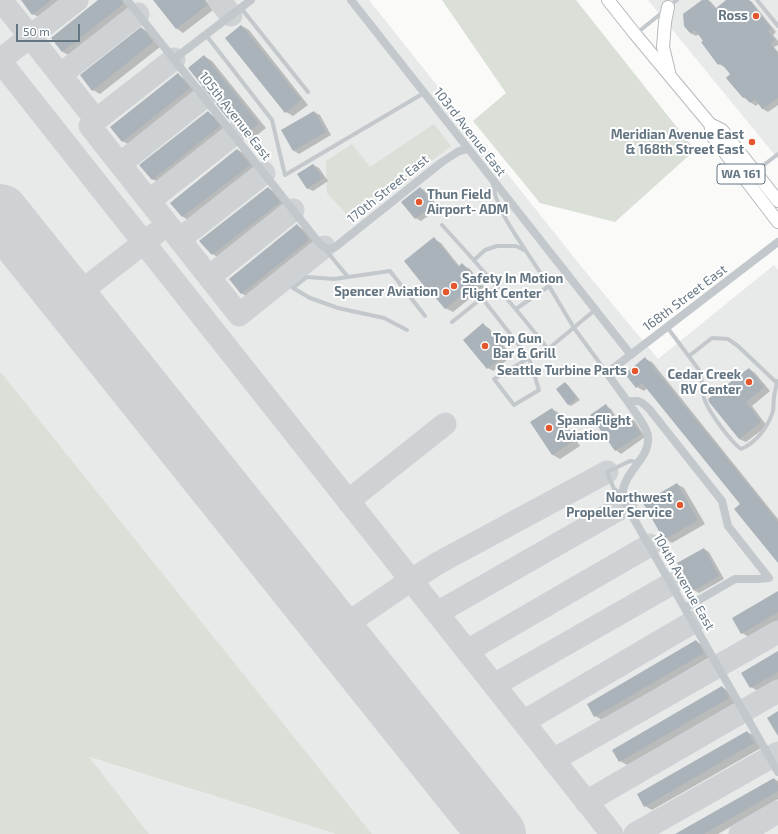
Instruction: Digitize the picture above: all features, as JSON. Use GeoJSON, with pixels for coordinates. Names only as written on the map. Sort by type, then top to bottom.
{"type":"FeatureCollection","features":[{"type":"Feature","properties":{"kind":"main road","name":"WA 161"},"geometry":{"type":"LineString","coordinates":[[608,0],[710,124],[722,130],[778,201]]}},
{"type":"Feature","properties":{"kind":"main road"},"geometry":{"type":"LineString","coordinates":[[670,75],[663,47],[665,22],[672,4]]}},
{"type":"Feature","properties":{"kind":"main road","name":"WA 161"},"geometry":{"type":"LineString","coordinates":[[710,124],[713,137],[778,222]]}},
{"type":"Feature","properties":{"kind":"street","name":"105th Avenue East"},"geometry":{"type":"LineString","coordinates":[[127,0],[319,243],[324,247]]}},
{"type":"Feature","properties":{"kind":"street"},"geometry":{"type":"LineString","coordinates":[[174,59],[251,0]]}},
{"type":"Feature","properties":{"kind":"street","name":"103rd Avenue East"},"geometry":{"type":"LineString","coordinates":[[351,0],[631,355]]}},
{"type":"Feature","properties":{"kind":"street","name":"170th Street East"},"geometry":{"type":"LineString","coordinates":[[324,247],[328,249],[334,248],[442,162],[459,151],[468,149]]}},
{"type":"Feature","properties":{"kind":"street","name":"168th Street East"},"geometry":{"type":"LineString","coordinates":[[607,373],[778,242]]}},
{"type":"Feature","properties":{"kind":"street"},"geometry":{"type":"LineString","coordinates":[[607,373],[628,402],[646,430],[648,436],[648,444],[627,480],[623,494]]}},
{"type":"Feature","properties":{"kind":"street"},"geometry":{"type":"LineString","coordinates":[[628,402],[634,400],[640,401],[650,410],[722,501],[728,526],[769,578],[735,579],[685,608]]}},
{"type":"Feature","properties":{"kind":"street","name":"104th Avenue East"},"geometry":{"type":"LineString","coordinates":[[623,494],[626,505],[778,772]]}},
{"type":"Feature","properties":{"kind":"lane"},"geometry":{"type":"LineString","coordinates":[[757,0],[778,26]]}},
{"type":"Feature","properties":{"kind":"lane"},"geometry":{"type":"LineString","coordinates":[[635,34],[672,4]]}},
{"type":"Feature","properties":{"kind":"lane"},"geometry":{"type":"LineString","coordinates":[[241,8],[308,92]]}},
{"type":"Feature","properties":{"kind":"lane"},"geometry":{"type":"LineString","coordinates":[[206,34],[272,120],[285,175],[424,93]]}},
{"type":"Feature","properties":{"kind":"lane"},"geometry":{"type":"LineString","coordinates":[[756,172],[778,154]]}},
{"type":"Feature","properties":{"kind":"lane"},"geometry":{"type":"LineString","coordinates":[[491,178],[494,192],[502,214],[549,286],[574,328],[607,373]]}},
{"type":"Feature","properties":{"kind":"lane"},"geometry":{"type":"LineString","coordinates":[[442,225],[497,286],[548,349]]}},
{"type":"Feature","properties":{"kind":"lane"},"geometry":{"type":"LineString","coordinates":[[474,260],[485,250],[497,246],[516,246],[526,251]]}},
{"type":"Feature","properties":{"kind":"lane"},"geometry":{"type":"LineString","coordinates":[[324,247],[348,277]]}},
{"type":"Feature","properties":{"kind":"lane"},"geometry":{"type":"LineString","coordinates":[[407,330],[384,318],[338,308],[310,298],[293,288],[307,277],[334,279],[390,271],[426,316]]}},
{"type":"Feature","properties":{"kind":"lane"},"geometry":{"type":"LineString","coordinates":[[452,322],[497,286]]}},
{"type":"Feature","properties":{"kind":"lane"},"geometry":{"type":"LineString","coordinates":[[516,309],[549,286]]}},
{"type":"Feature","properties":{"kind":"lane"},"geometry":{"type":"LineString","coordinates":[[482,298],[529,358],[539,390],[514,405],[494,379],[529,358],[548,349],[596,310]]}},
{"type":"Feature","properties":{"kind":"lane"},"geometry":{"type":"LineString","coordinates":[[667,327],[699,370],[707,406],[736,446],[741,449],[745,447],[758,437],[765,429],[773,410],[777,382],[738,346],[728,339],[712,338],[689,356]]}},
{"type":"Feature","properties":{"kind":"lane"},"geometry":{"type":"LineString","coordinates":[[623,494],[614,489],[606,472],[630,461],[638,462]]}},
{"type":"Feature","properties":{"kind":"shaded area"},"geometry":{"type":"Polygon","coordinates":[[[0,0],[369,0],[580,265],[658,359],[774,265],[778,270],[778,834],[372,834],[0,371],[0,0]]]}},
{"type":"Feature","properties":{"kind":"shaded area"},"geometry":{"type":"Polygon","coordinates":[[[442,0],[576,0],[695,150],[615,222],[540,203],[473,121],[506,93],[442,0]]]}},
{"type":"Feature","properties":{"kind":"shaded area"},"geometry":{"type":"Polygon","coordinates":[[[648,0],[778,0],[778,159],[648,0]]]}},
{"type":"Feature","properties":{"kind":"shaded area"},"geometry":{"type":"Polygon","coordinates":[[[434,124],[451,146],[353,221],[327,193],[326,161],[352,144],[370,167],[434,124]]]}},
{"type":"Feature","properties":{"kind":"shaded area"},"geometry":{"type":"Polygon","coordinates":[[[0,371],[372,834],[336,834],[89,757],[149,834],[0,834],[0,371]]]}},
{"type":"Feature","properties":{"kind":"shaded area"},"geometry":{"type":"Polygon","coordinates":[[[88,757],[336,834],[149,834],[88,757]]]}},
{"type":"Feature","properties":{"kind":"building"},"geometry":{"type":"Polygon","coordinates":[[[21,0],[51,0],[32,15],[21,0]]]}},
{"type":"Feature","properties":{"kind":"building"},"geometry":{"type":"Polygon","coordinates":[[[98,0],[121,0],[123,4],[62,52],[51,38],[98,0]]]}},
{"type":"Feature","properties":{"kind":"building"},"geometry":{"type":"Polygon","coordinates":[[[153,0],[203,0],[207,5],[176,29],[153,0]]]}},
{"type":"Feature","properties":{"kind":"building"},"geometry":{"type":"Polygon","coordinates":[[[702,0],[708,0],[715,9],[726,0],[749,0],[771,28],[768,31],[775,40],[770,44],[778,54],[778,98],[762,109],[755,99],[750,103],[745,97],[743,98],[726,78],[730,74],[721,63],[718,65],[701,42],[703,41],[695,30],[690,33],[684,26],[683,14],[702,0]]]}},
{"type":"Feature","properties":{"kind":"building"},"geometry":{"type":"Polygon","coordinates":[[[241,25],[301,100],[285,113],[225,38],[241,25]]]}},
{"type":"Feature","properties":{"kind":"building"},"geometry":{"type":"Polygon","coordinates":[[[141,27],[153,42],[92,91],[80,75],[141,27]]]}},
{"type":"Feature","properties":{"kind":"building"},"geometry":{"type":"Polygon","coordinates":[[[204,55],[259,124],[243,136],[188,68],[204,55]]]}},
{"type":"Feature","properties":{"kind":"building"},"geometry":{"type":"Polygon","coordinates":[[[178,73],[190,88],[122,142],[110,127],[178,73]]]}},
{"type":"Feature","properties":{"kind":"building"},"geometry":{"type":"Polygon","coordinates":[[[208,111],[220,126],[152,180],[139,165],[208,111]]]}},
{"type":"Feature","properties":{"kind":"building"},"geometry":{"type":"Polygon","coordinates":[[[314,111],[326,132],[293,151],[281,130],[314,111]]]}},
{"type":"Feature","properties":{"kind":"building"},"geometry":{"type":"Polygon","coordinates":[[[237,149],[250,165],[182,217],[170,203],[237,149]]]}},
{"type":"Feature","properties":{"kind":"building"},"geometry":{"type":"Polygon","coordinates":[[[313,164],[323,178],[307,189],[297,174],[313,164]]]}},
{"type":"Feature","properties":{"kind":"building"},"geometry":{"type":"Polygon","coordinates":[[[268,187],[280,202],[212,255],[199,241],[268,187]]]}},
{"type":"Feature","properties":{"kind":"building"},"geometry":{"type":"Polygon","coordinates":[[[420,187],[434,204],[415,219],[401,202],[420,187]]]}},
{"type":"Feature","properties":{"kind":"building"},"geometry":{"type":"Polygon","coordinates":[[[297,224],[309,240],[241,294],[229,279],[297,224]]]}},
{"type":"Feature","properties":{"kind":"building"},"geometry":{"type":"Polygon","coordinates":[[[434,237],[458,267],[462,263],[478,282],[445,309],[429,290],[428,291],[404,261],[434,237]]]}},
{"type":"Feature","properties":{"kind":"building","name":"Top Gun Bar & Grill"},"geometry":{"type":"Polygon","coordinates":[[[483,323],[507,353],[487,369],[463,340],[483,323]]]}},
{"type":"Feature","properties":{"kind":"building"},"geometry":{"type":"Polygon","coordinates":[[[645,357],[778,522],[778,563],[734,509],[740,504],[642,383],[636,388],[625,374],[645,357]]]}},
{"type":"Feature","properties":{"kind":"building"},"geometry":{"type":"Polygon","coordinates":[[[749,368],[764,387],[746,402],[761,422],[739,439],[708,399],[749,368]]]}},
{"type":"Feature","properties":{"kind":"building"},"geometry":{"type":"Polygon","coordinates":[[[565,382],[577,398],[568,405],[556,389],[565,382]]]}},
{"type":"Feature","properties":{"kind":"building"},"geometry":{"type":"Polygon","coordinates":[[[606,404],[611,412],[608,414],[616,426],[629,417],[641,434],[615,451],[590,415],[606,404]]]}},
{"type":"Feature","properties":{"kind":"building"},"geometry":{"type":"Polygon","coordinates":[[[552,408],[574,441],[552,455],[530,422],[552,408]]]}},
{"type":"Feature","properties":{"kind":"building"},"geometry":{"type":"Polygon","coordinates":[[[677,483],[698,520],[664,540],[643,503],[677,483]]]}},
{"type":"Feature","properties":{"kind":"building"},"geometry":{"type":"Polygon","coordinates":[[[704,548],[719,576],[693,591],[677,563],[704,548]]]}},
{"type":"Feature","properties":{"kind":"building"},"geometry":{"type":"Polygon","coordinates":[[[778,591],[778,612],[741,634],[732,618],[778,591]]]}},
{"type":"Feature","properties":{"kind":"building"},"geometry":{"type":"Polygon","coordinates":[[[696,640],[704,653],[594,717],[587,704],[696,640]]]}},
{"type":"Feature","properties":{"kind":"building"},"geometry":{"type":"Polygon","coordinates":[[[778,651],[778,672],[750,688],[741,673],[778,651]]]}},
{"type":"Feature","properties":{"kind":"building"},"geometry":{"type":"Polygon","coordinates":[[[722,686],[729,698],[619,762],[612,750],[722,686]]]}},
{"type":"Feature","properties":{"kind":"building"},"geometry":{"type":"Polygon","coordinates":[[[778,711],[778,736],[767,718],[778,711]]]}},
{"type":"Feature","properties":{"kind":"building"},"geometry":{"type":"Polygon","coordinates":[[[747,731],[754,743],[644,807],[637,794],[747,731]]]}},
{"type":"Feature","properties":{"kind":"building"},"geometry":{"type":"Polygon","coordinates":[[[774,778],[778,785],[778,791],[704,834],[675,834],[774,778]]]}},
{"type":"Feature","properties":{"kind":"taxiway"},"geometry":{"type":"LineString","coordinates":[[1,0],[96,120],[90,126],[239,315],[324,247]]}},
{"type":"Feature","properties":{"kind":"taxiway"},"geometry":{"type":"LineString","coordinates":[[0,60],[77,0]]}},
{"type":"Feature","properties":{"kind":"taxiway"},"geometry":{"type":"LineString","coordinates":[[219,0],[231,15]]}},
{"type":"Feature","properties":{"kind":"taxiway"},"geometry":{"type":"LineString","coordinates":[[60,75],[138,14]]}},
{"type":"Feature","properties":{"kind":"taxiway"},"geometry":{"type":"LineString","coordinates":[[96,120],[174,59]]}},
{"type":"Feature","properties":{"kind":"taxiway"},"geometry":{"type":"LineString","coordinates":[[0,61],[612,834]]}},
{"type":"Feature","properties":{"kind":"taxiway"},"geometry":{"type":"LineString","coordinates":[[120,164],[204,97]]}},
{"type":"Feature","properties":{"kind":"taxiway"},"geometry":{"type":"LineString","coordinates":[[149,201],[234,134]]}},
{"type":"Feature","properties":{"kind":"taxiway"},"geometry":{"type":"LineString","coordinates":[[180,239],[264,173]]}},
{"type":"Feature","properties":{"kind":"taxiway"},"geometry":{"type":"LineString","coordinates":[[209,277],[293,210]]}},
{"type":"Feature","properties":{"kind":"taxiway"},"geometry":{"type":"LineString","coordinates":[[70,300],[155,234]]}},
{"type":"Feature","properties":{"kind":"taxiway"},"geometry":{"type":"LineString","coordinates":[[348,501],[445,424]]}},
{"type":"Feature","properties":{"kind":"taxiway"},"geometry":{"type":"LineString","coordinates":[[335,632],[440,562],[607,472]]}},
{"type":"Feature","properties":{"kind":"taxiway"},"geometry":{"type":"LineString","coordinates":[[437,613],[626,505]]}},
{"type":"Feature","properties":{"kind":"taxiway"},"geometry":{"type":"LineString","coordinates":[[467,651],[650,545]]}},
{"type":"Feature","properties":{"kind":"taxiway"},"geometry":{"type":"LineString","coordinates":[[494,685],[671,584]]}},
{"type":"Feature","properties":{"kind":"taxiway"},"geometry":{"type":"LineString","coordinates":[[523,722],[693,622]]}},
{"type":"Feature","properties":{"kind":"taxiway"},"geometry":{"type":"LineString","coordinates":[[553,760],[778,632]]}},
{"type":"Feature","properties":{"kind":"taxiway"},"geometry":{"type":"LineString","coordinates":[[586,802],[778,691]]}},
{"type":"Feature","properties":{"kind":"taxiway"},"geometry":{"type":"LineString","coordinates":[[635,834],[778,753]]}},
{"type":"Feature","properties":{"kind":"taxiway"},"geometry":{"type":"LineString","coordinates":[[740,834],[778,812]]}},
{"type":"Feature","properties":{"kind":"runway"},"geometry":{"type":"LineString","coordinates":[[0,213],[497,834]]}},
{"type":"Feature","properties":{"kind":"place","name":"Ross"},"geometry":{"type":"Point","coordinates":[756,16]}},
{"type":"Feature","properties":{"kind":"place","name":"Meridian Avenue East & 168th Street East"},"geometry":{"type":"Point","coordinates":[752,142]}},
{"type":"Feature","properties":{"kind":"place","name":"Thun Field Airport- ADM"},"geometry":{"type":"Point","coordinates":[419,202]}},
{"type":"Feature","properties":{"kind":"place","name":"Safety In Motion Flight Center"},"geometry":{"type":"Point","coordinates":[454,286]}},
{"type":"Feature","properties":{"kind":"place","name":"Spencer Aviation"},"geometry":{"type":"Point","coordinates":[446,292]}},
{"type":"Feature","properties":{"kind":"place","name":"Top Gun Bar & Grill"},"geometry":{"type":"Point","coordinates":[485,346]}},
{"type":"Feature","properties":{"kind":"place","name":"Seattle Turbine Parts"},"geometry":{"type":"Point","coordinates":[635,371]}},
{"type":"Feature","properties":{"kind":"place","name":"Cedar Creek RV Center"},"geometry":{"type":"Point","coordinates":[749,382]}},
{"type":"Feature","properties":{"kind":"place","name":"SpanaFlight Aviation"},"geometry":{"type":"Point","coordinates":[549,428]}},
{"type":"Feature","properties":{"kind":"place","name":"Northwest Propeller Service"},"geometry":{"type":"Point","coordinates":[680,505]}}]}
